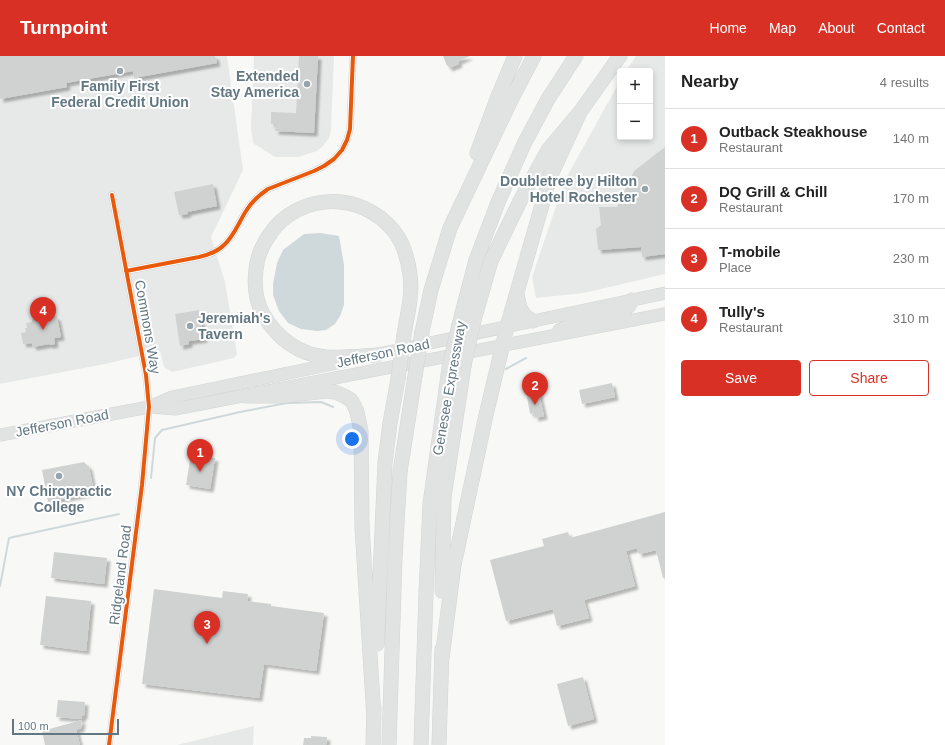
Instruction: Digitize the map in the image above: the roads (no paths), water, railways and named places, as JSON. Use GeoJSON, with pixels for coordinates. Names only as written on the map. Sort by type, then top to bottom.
{"type":"FeatureCollection","features":[{"type":"Feature","properties":{"kind":"highway"},"geometry":{"type":"LineString","coordinates":[[389,745],[395,557],[400,472],[422,332],[431,290],[450,228],[496,100],[515,56]]}},
{"type":"Feature","properties":{"kind":"highway"},"geometry":{"type":"LineString","coordinates":[[450,228],[512,98],[534,56]]}},
{"type":"Feature","properties":{"kind":"highway","name":"Genesee Expressway"},"geometry":{"type":"LineString","coordinates":[[421,745],[430,504],[449,368],[476,260],[499,200],[524,144],[548,99],[576,56]]}},
{"type":"Feature","properties":{"kind":"highway"},"geometry":{"type":"LineString","coordinates":[[439,745],[442,658],[444,498],[464,366],[474,320],[491,261],[548,150],[580,112],[620,56]]}},
{"type":"Feature","properties":{"kind":"highway"},"geometry":{"type":"LineString","coordinates":[[442,658],[454,565],[486,415],[507,327],[550,177],[580,112]]}},
{"type":"Feature","properties":{"kind":"highway"},"geometry":{"type":"LineString","coordinates":[[373,745],[385,464],[411,291],[411,276],[405,252],[399,239],[390,227],[378,216],[366,209],[344,202],[329,201],[316,203],[301,208],[288,215],[266,239],[258,258],[256,268],[255,288],[261,309],[269,324],[281,338],[304,352],[313,355],[327,357],[377,355]]}},
{"type":"Feature","properties":{"kind":"highway"},"geometry":{"type":"LineString","coordinates":[[517,293],[520,310],[524,315],[533,321]]}},
{"type":"Feature","properties":{"kind":"highway"},"geometry":{"type":"LineString","coordinates":[[246,396],[282,396],[326,390],[344,396],[350,400],[357,412],[361,431],[362,527],[374,718]]}},
{"type":"Feature","properties":{"kind":"main road","name":"Jefferson Road"},"geometry":{"type":"LineString","coordinates":[[0,435],[149,407],[172,397],[377,355],[665,293]]}},
{"type":"Feature","properties":{"kind":"main road"},"geometry":{"type":"LineString","coordinates":[[542,338],[576,322],[625,311],[630,306],[632,299]]}},
{"type":"Feature","properties":{"kind":"main road","name":"Jefferson Road"},"geometry":{"type":"LineString","coordinates":[[149,407],[175,409],[665,314]]}},
{"type":"Feature","properties":{"kind":"street","name":"Commons Way"},"geometry":{"type":"LineString","coordinates":[[149,407],[146,375],[126,271],[199,257],[217,251],[231,237],[246,210],[261,193],[324,166],[334,159],[342,150],[350,129],[353,56]]}},
{"type":"Feature","properties":{"kind":"street"},"geometry":{"type":"LineString","coordinates":[[112,195],[126,271]]}},
{"type":"Feature","properties":{"kind":"street","name":"Ridgeland Road"},"geometry":{"type":"LineString","coordinates":[[109,745],[142,485],[149,407]]}},
{"type":"Feature","properties":{"kind":"waterway"},"geometry":{"type":"LineString","coordinates":[[506,369],[526,358]]}},
{"type":"Feature","properties":{"kind":"waterway"},"geometry":{"type":"LineString","coordinates":[[151,478],[155,438],[162,430],[287,403],[321,402],[333,407]]}},
{"type":"Feature","properties":{"kind":"waterway"},"geometry":{"type":"LineString","coordinates":[[0,586],[9,538],[119,514]]}},
{"type":"Feature","properties":{"kind":"place","name":"Family First Federal Credit Union"},"geometry":{"type":"Point","coordinates":[120,71]}},
{"type":"Feature","properties":{"kind":"place","name":"Extended Stay America"},"geometry":{"type":"Point","coordinates":[307,84]}},
{"type":"Feature","properties":{"kind":"place","name":"Doubletree by Hilton Hotel Rochester"},"geometry":{"type":"Point","coordinates":[645,189]}},
{"type":"Feature","properties":{"kind":"place","name":"Jeremiah's Tavern"},"geometry":{"type":"Point","coordinates":[190,326]}},
{"type":"Feature","properties":{"kind":"place","name":"Tully's"},"geometry":{"type":"Point","coordinates":[43,330]}},
{"type":"Feature","properties":{"kind":"place","name":"DQ Grill & Chill"},"geometry":{"type":"Point","coordinates":[535,405]}},
{"type":"Feature","properties":{"kind":"place","name":"Outback Steakhouse"},"geometry":{"type":"Point","coordinates":[200,472]}},
{"type":"Feature","properties":{"kind":"place","name":"NY Chiropractic College"},"geometry":{"type":"Point","coordinates":[59,476]}},
{"type":"Feature","properties":{"kind":"place","name":"T-mobile"},"geometry":{"type":"Point","coordinates":[207,644]}}]}
